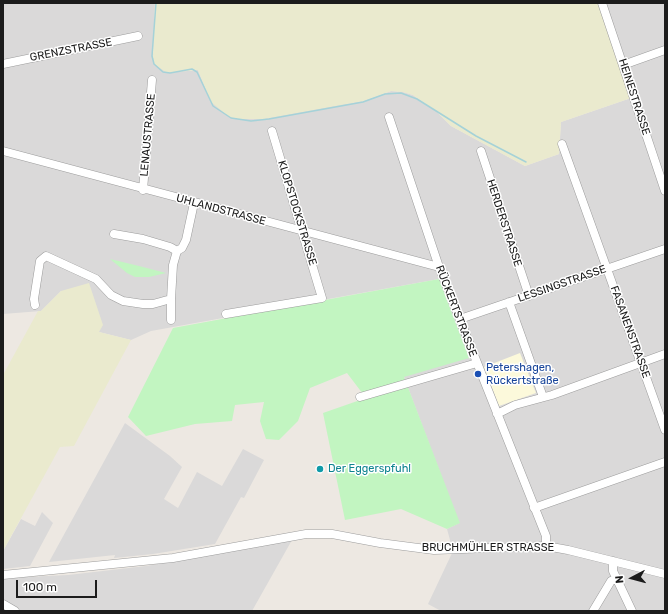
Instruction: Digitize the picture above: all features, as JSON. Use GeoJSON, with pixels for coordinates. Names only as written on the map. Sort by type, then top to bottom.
{"type":"FeatureCollection","features":[{"type":"Feature","properties":{"kind":"street","name":"HEINESTRASSE"},"geometry":{"type":"LineString","coordinates":[[602,3],[665,191]]}},
{"type":"Feature","properties":{"kind":"street","name":"GRENZSTRASSE"},"geometry":{"type":"LineString","coordinates":[[3,64],[138,36]]}},
{"type":"Feature","properties":{"kind":"street"},"geometry":{"type":"LineString","coordinates":[[623,65],[665,50]]}},
{"type":"Feature","properties":{"kind":"street","name":"LENAUSTRASSE"},"geometry":{"type":"LineString","coordinates":[[143,190],[152,80]]}},
{"type":"Feature","properties":{"kind":"street","name":"RÜCKERTSTRASSE"},"geometry":{"type":"LineString","coordinates":[[390,117],[439,267],[546,536],[546,546]]}},
{"type":"Feature","properties":{"kind":"street","name":"KLOPSTOCKSTRASSE"},"geometry":{"type":"LineString","coordinates":[[226,314],[322,298],[300,229],[272,131]]}},
{"type":"Feature","properties":{"kind":"street","name":"FASANENSTRASSE"},"geometry":{"type":"LineString","coordinates":[[562,144],[665,430]]}},
{"type":"Feature","properties":{"kind":"street","name":"HERDERSTRASSE"},"geometry":{"type":"LineString","coordinates":[[481,151],[529,296]]}},
{"type":"Feature","properties":{"kind":"street","name":"UHLANDSTRASSE"},"geometry":{"type":"LineString","coordinates":[[3,152],[264,222],[300,229],[439,267]]}},
{"type":"Feature","properties":{"kind":"street"},"geometry":{"type":"LineString","coordinates":[[171,320],[173,265],[177,251],[182,248],[186,240],[194,203]]}},
{"type":"Feature","properties":{"kind":"street"},"geometry":{"type":"LineString","coordinates":[[114,234],[145,240],[177,251]]}},
{"type":"Feature","properties":{"kind":"street","name":"LESSINGSTRASSE"},"geometry":{"type":"LineString","coordinates":[[460,320],[665,249]]}},
{"type":"Feature","properties":{"kind":"street"},"geometry":{"type":"LineString","coordinates":[[35,305],[34,299],[40,261],[46,256],[96,279],[111,295],[123,301],[135,304],[153,304],[171,298]]}},
{"type":"Feature","properties":{"kind":"street"},"geometry":{"type":"LineString","coordinates":[[509,302],[543,397]]}},
{"type":"Feature","properties":{"kind":"street"},"geometry":{"type":"LineString","coordinates":[[497,414],[515,405],[543,397],[665,354]]}},
{"type":"Feature","properties":{"kind":"street"},"geometry":{"type":"LineString","coordinates":[[360,397],[477,363]]}},
{"type":"Feature","properties":{"kind":"street"},"geometry":{"type":"LineString","coordinates":[[534,508],[665,462]]}},
{"type":"Feature","properties":{"kind":"street","name":"BRUCHMÜHLER STRASSE"},"geometry":{"type":"LineString","coordinates":[[3,575],[173,558],[306,534],[332,534],[386,544],[434,550],[546,546],[665,574]]}},
{"type":"Feature","properties":{"kind":"street"},"geometry":{"type":"LineString","coordinates":[[613,561],[613,571],[616,579],[632,611]]}},
{"type":"Feature","properties":{"kind":"street"},"geometry":{"type":"LineString","coordinates":[[593,611],[611,581],[616,579]]}},
{"type":"Feature","properties":{"kind":"street"},"geometry":{"type":"LineString","coordinates":[[3,604],[15,611]]}},
{"type":"Feature","properties":{"kind":"shaded area"},"geometry":{"type":"Polygon","coordinates":[[[3,3],[155,3],[153,57],[167,72],[198,70],[211,102],[345,104],[363,101],[391,91],[403,92],[413,95],[436,111],[451,126],[525,166],[559,154],[561,122],[631,98],[600,3],[665,3],[665,611],[441,611],[428,604],[453,551],[447,529],[459,523],[404,377],[439,279],[151,331],[131,340],[99,332],[61,291],[41,311],[3,314],[3,3]]]}},
{"type":"Feature","properties":{"kind":"shaded area"},"geometry":{"type":"Polygon","coordinates":[[[520,353],[536,393],[499,406],[484,367],[520,353]]]}},
{"type":"Feature","properties":{"kind":"shaded area"},"geometry":{"type":"Polygon","coordinates":[[[125,423],[170,456],[182,467],[164,499],[178,508],[197,472],[222,486],[243,449],[264,460],[244,498],[241,497],[215,544],[153,554],[114,558],[115,555],[49,562],[125,423]]]}},
{"type":"Feature","properties":{"kind":"shaded area"},"geometry":{"type":"Polygon","coordinates":[[[42,512],[53,523],[30,566],[3,569],[3,551],[21,519],[35,526],[42,512]]]}},
{"type":"Feature","properties":{"kind":"shaded area"},"geometry":{"type":"Polygon","coordinates":[[[292,540],[252,611],[3,611],[3,578],[68,575],[146,566],[292,540]]]}},
{"type":"Feature","properties":{"kind":"green space"},"geometry":{"type":"Polygon","coordinates":[[[155,3],[600,3],[631,98],[561,122],[559,154],[525,166],[451,126],[436,111],[413,95],[403,92],[391,91],[363,101],[264,119],[236,119],[229,117],[211,102],[198,70],[167,73],[154,64],[155,3]]]}},
{"type":"Feature","properties":{"kind":"green space"},"geometry":{"type":"Polygon","coordinates":[[[110,259],[166,273],[149,277],[135,277],[127,273],[110,259]]]}},
{"type":"Feature","properties":{"kind":"green space"},"geometry":{"type":"Polygon","coordinates":[[[439,279],[469,358],[404,377],[460,523],[447,529],[401,509],[345,520],[323,413],[366,398],[347,373],[310,388],[298,421],[279,440],[266,439],[260,421],[264,402],[235,405],[232,421],[195,424],[146,436],[128,417],[173,328],[439,279]]]}},
{"type":"Feature","properties":{"kind":"green space"},"geometry":{"type":"Polygon","coordinates":[[[89,283],[103,325],[99,332],[131,340],[74,446],[60,447],[3,551],[3,375],[38,311],[41,311],[61,291],[89,283]]]}},
{"type":"Feature","properties":{"kind":"waterway"},"geometry":{"type":"LineString","coordinates":[[156,3],[152,56],[154,64],[163,72],[170,73],[192,69],[197,72],[213,106],[231,118],[251,121],[269,119],[363,102],[385,94],[401,93],[417,99],[476,136],[526,162]]}},
{"type":"Feature","properties":{"kind":"place","name":"Petershagen, Rückertstraße"},"geometry":{"type":"Point","coordinates":[478,374]}},
{"type":"Feature","properties":{"kind":"place","name":"Der Eggerspfuhl"},"geometry":{"type":"Point","coordinates":[320,469]}}]}
